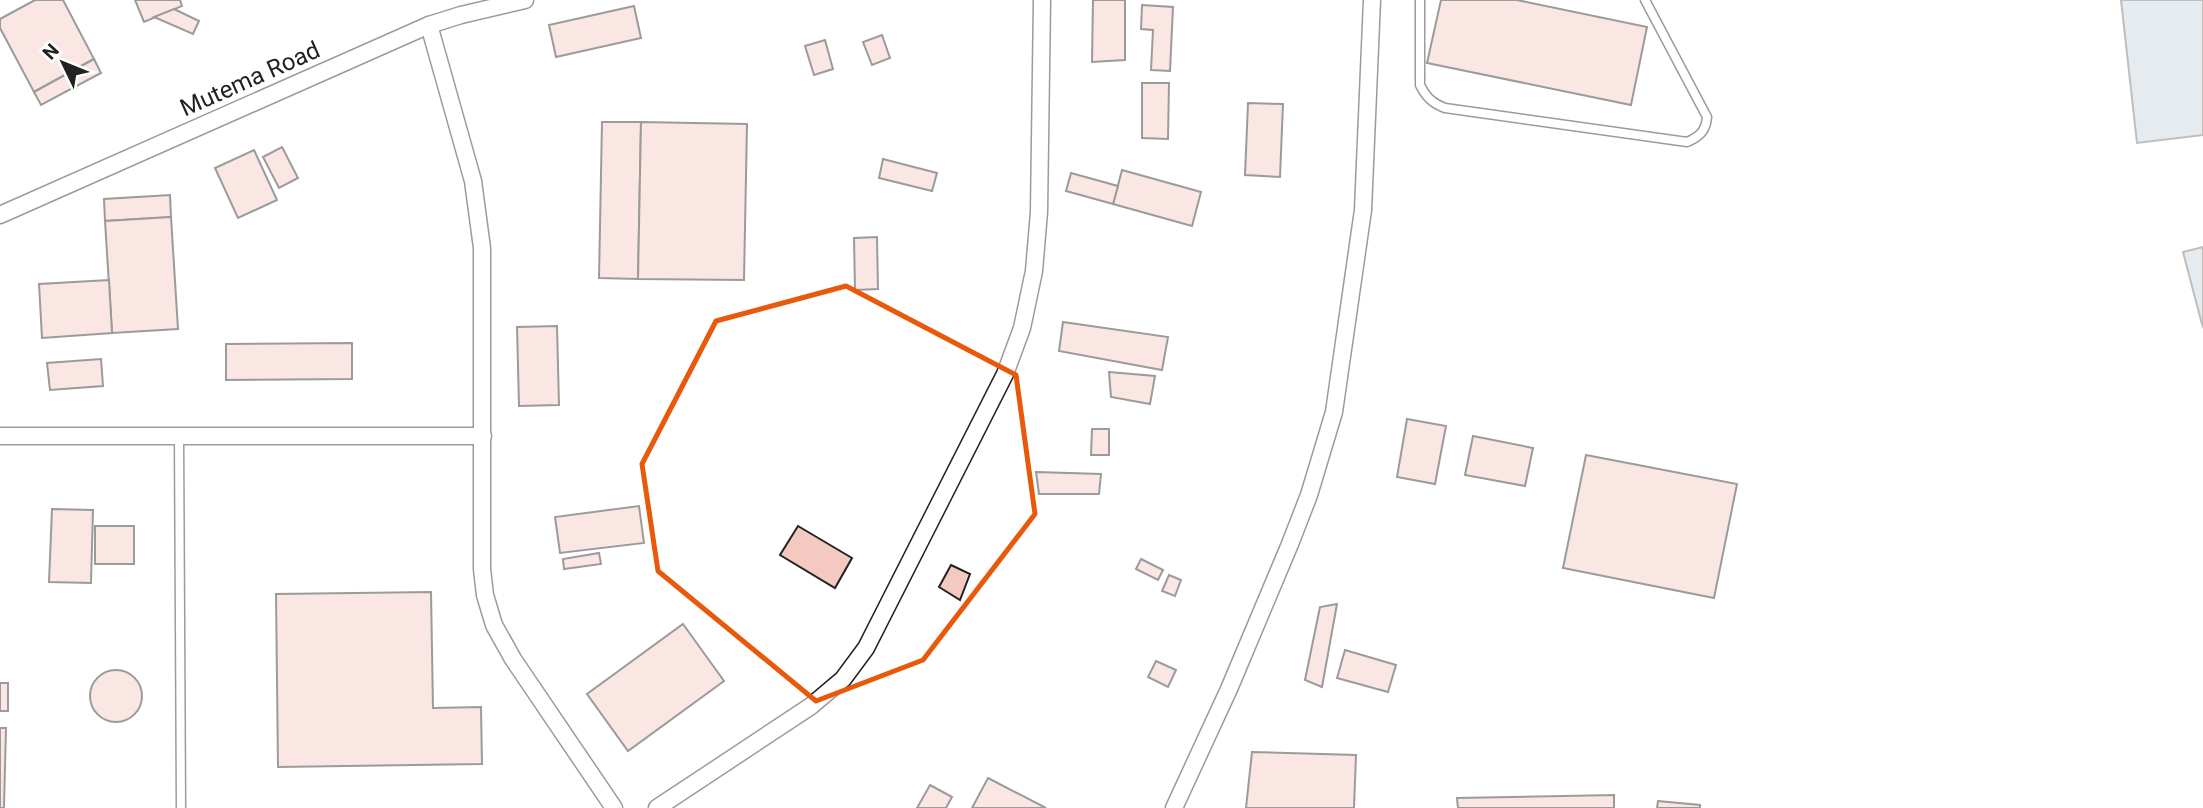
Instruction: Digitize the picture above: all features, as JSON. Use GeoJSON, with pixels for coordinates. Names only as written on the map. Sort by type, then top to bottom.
{"type":"FeatureCollection","features":[{"type":"Feature","properties":{"kind":"street","name":"Mutema Road"},"geometry":{"type":"LineString","coordinates":[[0,215],[429,25],[525,0]]}},
{"type":"Feature","properties":{"kind":"street"},"geometry":{"type":"LineString","coordinates":[[657,808],[811,706],[843,679],[866,648],[1005,374],[1022,328],[1034,271],[1038,212],[1042,0]]}},
{"type":"Feature","properties":{"kind":"street"},"geometry":{"type":"LineString","coordinates":[[1174,808],[1229,690],[1290,544],[1309,495],[1334,412],[1363,210],[1372,0]]}},
{"type":"Feature","properties":{"kind":"street"},"geometry":{"type":"LineString","coordinates":[[429,25],[473,181],[479,216],[484,278],[482,569],[485,595],[494,625],[513,659],[614,808]]}},
{"type":"Feature","properties":{"kind":"street"},"geometry":{"type":"LineString","coordinates":[[0,436],[483,436]]}},
{"type":"Feature","properties":{"kind":"lane"},"geometry":{"type":"LineString","coordinates":[[1420,0],[1420,85],[1433,104],[1444,108],[1686,142],[1696,138],[1706,128],[1707,117],[1644,0]]}},
{"type":"Feature","properties":{"kind":"lane"},"geometry":{"type":"LineString","coordinates":[[179,436],[181,808]]}},
{"type":"Feature","properties":{"kind":"highlighted area"},"geometry":{"type":"Polygon","coordinates":[[[846,286],[1016,375],[1035,514],[923,660],[816,701],[658,571],[642,464],[716,321],[846,286]]]}},
{"type":"Feature","properties":{"kind":"shaded area"},"geometry":{"type":"Polygon","coordinates":[[[2121,0],[2203,0],[2203,135],[2137,143],[2121,0]]]}},
{"type":"Feature","properties":{"kind":"shaded area"},"geometry":{"type":"Polygon","coordinates":[[[2203,247],[2203,328],[2183,252],[2203,247]]]}},
{"type":"Feature","properties":{"kind":"building"},"geometry":{"type":"Polygon","coordinates":[[[35,0],[63,0],[94,59],[34,92],[0,28],[0,19],[35,0]]]}},
{"type":"Feature","properties":{"kind":"building"},"geometry":{"type":"Polygon","coordinates":[[[135,0],[180,0],[182,6],[144,22],[135,0]]]}},
{"type":"Feature","properties":{"kind":"building"},"geometry":{"type":"Polygon","coordinates":[[[1093,0],[1125,0],[1125,60],[1092,62],[1093,0]]]}},
{"type":"Feature","properties":{"kind":"building"},"geometry":{"type":"Polygon","coordinates":[[[1441,0],[1517,0],[1647,27],[1631,105],[1427,63],[1441,0]]]}},
{"type":"Feature","properties":{"kind":"building"},"geometry":{"type":"Polygon","coordinates":[[[1142,5],[1173,7],[1170,71],[1151,70],[1153,30],[1141,29],[1142,5]]]}},
{"type":"Feature","properties":{"kind":"building"},"geometry":{"type":"Polygon","coordinates":[[[634,6],[641,38],[556,57],[549,25],[634,6]]]}},
{"type":"Feature","properties":{"kind":"building"},"geometry":{"type":"Polygon","coordinates":[[[174,9],[199,21],[193,34],[154,17],[174,9]]]}},
{"type":"Feature","properties":{"kind":"building"},"geometry":{"type":"Polygon","coordinates":[[[882,35],[890,58],[872,65],[863,42],[882,35]]]}},
{"type":"Feature","properties":{"kind":"building"},"geometry":{"type":"Polygon","coordinates":[[[825,40],[833,69],[814,75],[805,46],[825,40]]]}},
{"type":"Feature","properties":{"kind":"building"},"geometry":{"type":"Polygon","coordinates":[[[94,59],[101,73],[41,105],[34,92],[94,59]]]}},
{"type":"Feature","properties":{"kind":"building"},"geometry":{"type":"Polygon","coordinates":[[[1142,83],[1169,83],[1168,139],[1142,138],[1142,83]]]}},
{"type":"Feature","properties":{"kind":"building"},"geometry":{"type":"Polygon","coordinates":[[[1248,103],[1283,104],[1280,177],[1245,175],[1248,103]]]}},
{"type":"Feature","properties":{"kind":"building"},"geometry":{"type":"Polygon","coordinates":[[[602,122],[641,122],[638,279],[599,278],[602,122]]]}},
{"type":"Feature","properties":{"kind":"building"},"geometry":{"type":"Polygon","coordinates":[[[641,122],[747,124],[744,280],[638,279],[641,122]]]}},
{"type":"Feature","properties":{"kind":"building"},"geometry":{"type":"Polygon","coordinates":[[[282,147],[298,178],[279,188],[263,157],[282,147]]]}},
{"type":"Feature","properties":{"kind":"building"},"geometry":{"type":"Polygon","coordinates":[[[254,150],[277,200],[238,218],[215,168],[254,150]]]}},
{"type":"Feature","properties":{"kind":"building"},"geometry":{"type":"Polygon","coordinates":[[[883,159],[937,173],[932,191],[879,178],[883,159]]]}},
{"type":"Feature","properties":{"kind":"building"},"geometry":{"type":"Polygon","coordinates":[[[1122,170],[1201,192],[1192,226],[1113,204],[1122,170]]]}},
{"type":"Feature","properties":{"kind":"building"},"geometry":{"type":"Polygon","coordinates":[[[1071,173],[1118,186],[1113,204],[1066,191],[1071,173]]]}},
{"type":"Feature","properties":{"kind":"building"},"geometry":{"type":"Polygon","coordinates":[[[170,195],[171,217],[105,221],[104,199],[170,195]]]}},
{"type":"Feature","properties":{"kind":"building"},"geometry":{"type":"Polygon","coordinates":[[[171,217],[178,329],[112,333],[105,221],[171,217]]]}},
{"type":"Feature","properties":{"kind":"building"},"geometry":{"type":"Polygon","coordinates":[[[877,237],[878,289],[855,290],[854,238],[877,237]]]}},
{"type":"Feature","properties":{"kind":"building"},"geometry":{"type":"Polygon","coordinates":[[[109,280],[112,333],[42,338],[39,284],[109,280]]]}},
{"type":"Feature","properties":{"kind":"building"},"geometry":{"type":"Polygon","coordinates":[[[1063,322],[1168,337],[1162,370],[1059,351],[1063,322]]]}},
{"type":"Feature","properties":{"kind":"building"},"geometry":{"type":"Polygon","coordinates":[[[557,326],[559,405],[519,406],[517,327],[557,326]]]}},
{"type":"Feature","properties":{"kind":"building"},"geometry":{"type":"Polygon","coordinates":[[[352,343],[352,379],[226,380],[226,344],[352,343]]]}},
{"type":"Feature","properties":{"kind":"building"},"geometry":{"type":"Polygon","coordinates":[[[101,359],[103,386],[50,390],[47,363],[101,359]]]}},
{"type":"Feature","properties":{"kind":"building"},"geometry":{"type":"Polygon","coordinates":[[[1109,372],[1155,376],[1150,404],[1111,397],[1109,372]]]}},
{"type":"Feature","properties":{"kind":"building"},"geometry":{"type":"Polygon","coordinates":[[[1407,419],[1446,426],[1435,484],[1397,477],[1407,419]]]}},
{"type":"Feature","properties":{"kind":"building"},"geometry":{"type":"Polygon","coordinates":[[[1092,429],[1109,429],[1109,455],[1091,455],[1092,429]]]}},
{"type":"Feature","properties":{"kind":"building"},"geometry":{"type":"Polygon","coordinates":[[[1473,436],[1533,448],[1525,486],[1465,475],[1473,436]]]}},
{"type":"Feature","properties":{"kind":"building"},"geometry":{"type":"Polygon","coordinates":[[[1586,455],[1737,484],[1714,598],[1563,568],[1586,455]]]}},
{"type":"Feature","properties":{"kind":"building"},"geometry":{"type":"Polygon","coordinates":[[[1036,472],[1101,474],[1099,494],[1039,494],[1036,472]]]}},
{"type":"Feature","properties":{"kind":"building"},"geometry":{"type":"Polygon","coordinates":[[[639,506],[644,543],[560,553],[555,517],[639,506]]]}},
{"type":"Feature","properties":{"kind":"building"},"geometry":{"type":"Polygon","coordinates":[[[52,509],[93,510],[91,583],[49,582],[52,509]]]}},
{"type":"Feature","properties":{"kind":"building"},"geometry":{"type":"Polygon","coordinates":[[[95,526],[134,526],[134,564],[95,564],[95,526]]]}},
{"type":"Feature","properties":{"kind":"building"},"geometry":{"type":"Polygon","coordinates":[[[798,526],[852,558],[835,588],[780,555],[798,526]]]}},
{"type":"Feature","properties":{"kind":"building"},"geometry":{"type":"Polygon","coordinates":[[[599,553],[601,564],[564,569],[563,559],[599,553]]]}},
{"type":"Feature","properties":{"kind":"building"},"geometry":{"type":"Polygon","coordinates":[[[1141,559],[1163,570],[1158,580],[1136,569],[1141,559]]]}},
{"type":"Feature","properties":{"kind":"building"},"geometry":{"type":"Polygon","coordinates":[[[951,565],[970,574],[960,600],[939,587],[951,565]]]}},
{"type":"Feature","properties":{"kind":"building"},"geometry":{"type":"Polygon","coordinates":[[[1169,575],[1181,580],[1175,596],[1162,591],[1169,575]]]}},
{"type":"Feature","properties":{"kind":"building"},"geometry":{"type":"Polygon","coordinates":[[[431,592],[433,708],[481,707],[482,764],[278,767],[276,594],[431,592]]]}},
{"type":"Feature","properties":{"kind":"building"},"geometry":{"type":"Polygon","coordinates":[[[1337,604],[1322,687],[1305,680],[1320,607],[1337,604]]]}},
{"type":"Feature","properties":{"kind":"building"},"geometry":{"type":"Polygon","coordinates":[[[683,624],[724,681],[628,751],[587,694],[683,624]]]}},
{"type":"Feature","properties":{"kind":"building"},"geometry":{"type":"Polygon","coordinates":[[[1345,650],[1396,665],[1388,692],[1337,678],[1345,650]]]}},
{"type":"Feature","properties":{"kind":"building"},"geometry":{"type":"Polygon","coordinates":[[[1156,661],[1176,670],[1168,687],[1148,677],[1156,661]]]}},
{"type":"Feature","properties":{"kind":"building"},"geometry":{"type":"Polygon","coordinates":[[[116,670],[135,677],[142,696],[135,715],[116,722],[97,715],[90,696],[97,677],[116,670]]]}},
{"type":"Feature","properties":{"kind":"building"},"geometry":{"type":"Polygon","coordinates":[[[0,683],[8,683],[8,711],[0,711],[0,683]]]}},
{"type":"Feature","properties":{"kind":"building"},"geometry":{"type":"Polygon","coordinates":[[[0,728],[6,728],[4,808],[0,808],[0,728]]]}},
{"type":"Feature","properties":{"kind":"building"},"geometry":{"type":"Polygon","coordinates":[[[1252,752],[1356,755],[1354,808],[1246,808],[1252,752]]]}},
{"type":"Feature","properties":{"kind":"building"},"geometry":{"type":"Polygon","coordinates":[[[988,778],[1046,808],[972,808],[988,778]]]}},
{"type":"Feature","properties":{"kind":"building"},"geometry":{"type":"Polygon","coordinates":[[[930,785],[952,797],[946,808],[917,808],[930,785]]]}},
{"type":"Feature","properties":{"kind":"building"},"geometry":{"type":"Polygon","coordinates":[[[1614,795],[1614,808],[1458,808],[1457,798],[1614,795]]]}},
{"type":"Feature","properties":{"kind":"building"},"geometry":{"type":"Polygon","coordinates":[[[1658,801],[1700,805],[1700,808],[1657,808],[1658,801]]]}}]}
